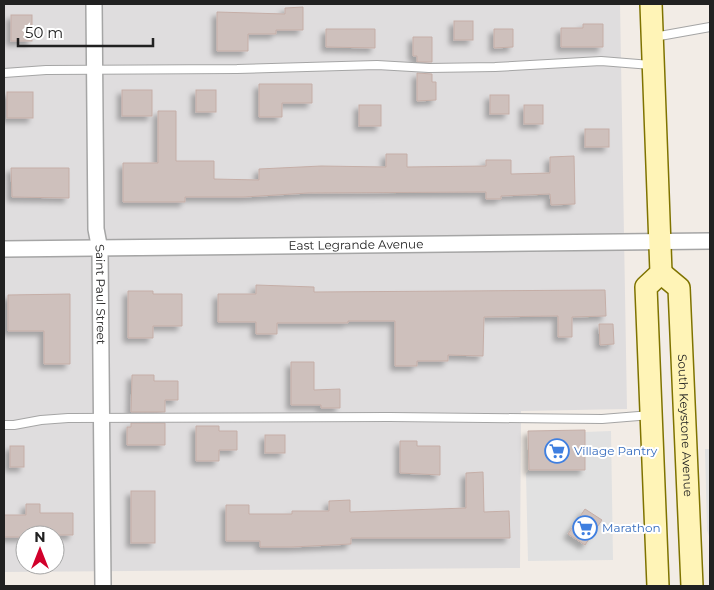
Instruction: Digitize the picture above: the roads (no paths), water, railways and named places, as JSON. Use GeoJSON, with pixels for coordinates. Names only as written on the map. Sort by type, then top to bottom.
{"type":"FeatureCollection","features":[{"type":"Feature","properties":{"kind":"main road"},"geometry":{"type":"LineString","coordinates":[[651,4],[661,273],[646,287],[658,586]]}},
{"type":"Feature","properties":{"kind":"main road","name":"South Keystone Avenue"},"geometry":{"type":"LineString","coordinates":[[661,273],[679,288],[692,586]]}},
{"type":"Feature","properties":{"kind":"street","name":"Saint Paul Street"},"geometry":{"type":"LineString","coordinates":[[94,4],[96,229],[100,248],[103,586]]}},
{"type":"Feature","properties":{"kind":"street","name":"East Legrande Avenue"},"geometry":{"type":"LineString","coordinates":[[4,248],[710,241]]}},
{"type":"Feature","properties":{"kind":"lane"},"geometry":{"type":"LineString","coordinates":[[652,37],[710,27]]}},
{"type":"Feature","properties":{"kind":"lane"},"geometry":{"type":"LineString","coordinates":[[4,73],[46,70],[377,66],[429,68],[496,67],[601,61],[653,65]]}},
{"type":"Feature","properties":{"kind":"lane"},"geometry":{"type":"LineString","coordinates":[[4,425],[59,419],[102,418],[389,416],[602,419],[651,415]]}},
{"type":"Feature","properties":{"kind":"place","name":"Village Pantry"},"geometry":{"type":"Point","coordinates":[557,451]}},
{"type":"Feature","properties":{"kind":"place","name":"Marathon"},"geometry":{"type":"Point","coordinates":[585,528]}}]}
